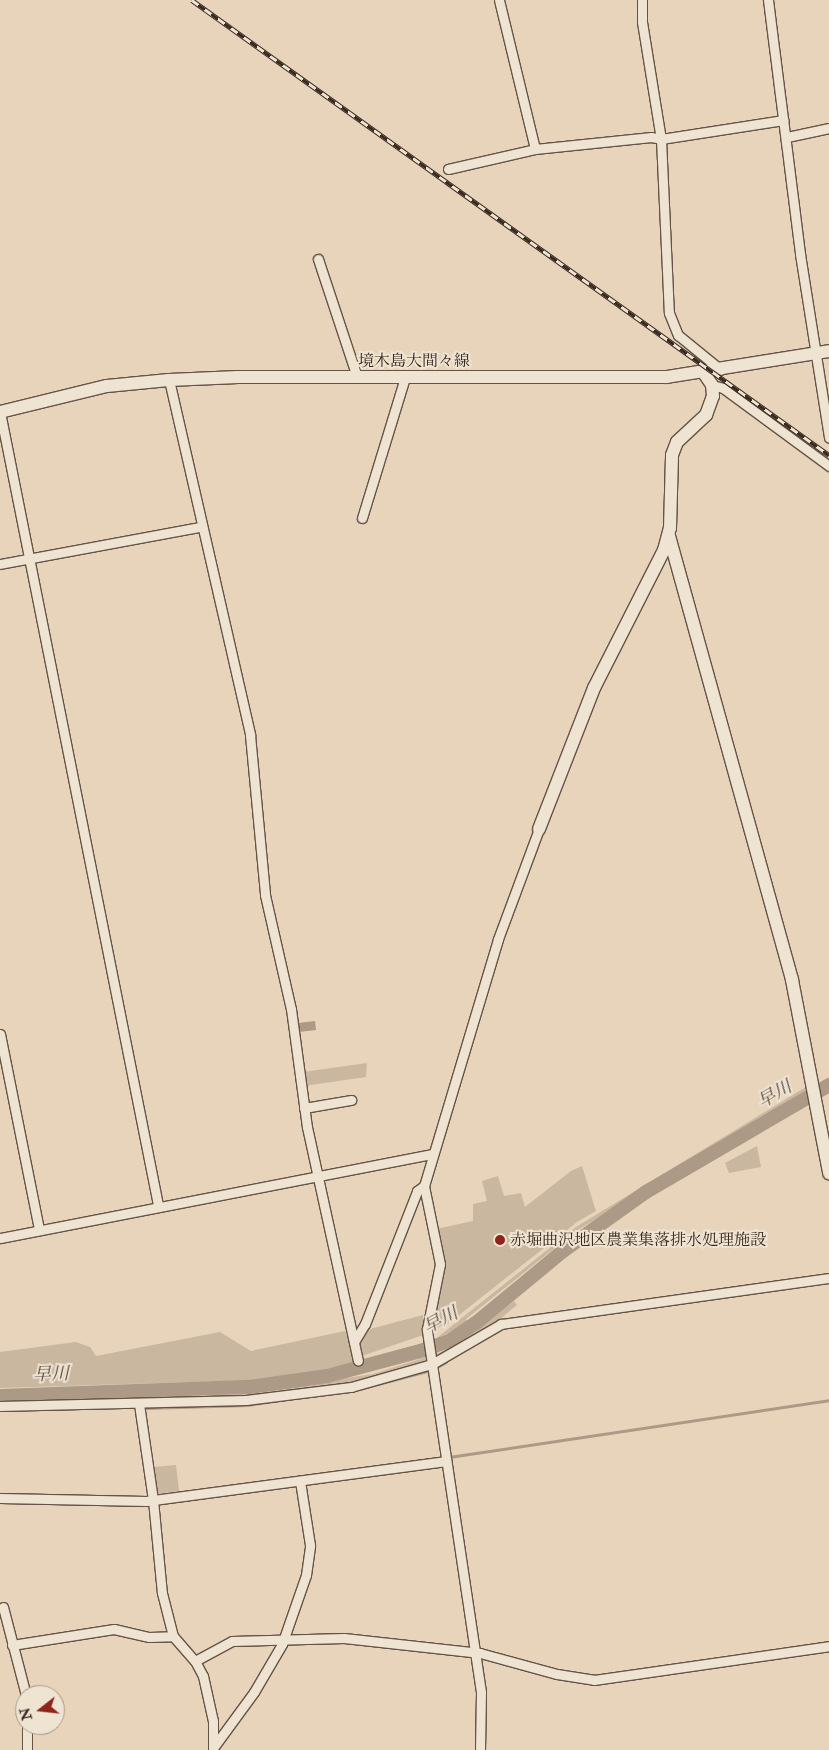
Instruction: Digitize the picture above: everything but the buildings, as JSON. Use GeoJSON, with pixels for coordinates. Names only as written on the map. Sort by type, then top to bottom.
{"type":"FeatureCollection","features":[{"type":"Feature","properties":{"kind":"street"},"geometry":{"type":"LineString","coordinates":[[499,0],[535,149]]}},
{"type":"Feature","properties":{"kind":"street"},"geometry":{"type":"LineString","coordinates":[[642,0],[642,22],[661,139],[669,313],[678,335],[721,370]]}},
{"type":"Feature","properties":{"kind":"street"},"geometry":{"type":"LineString","coordinates":[[768,0],[787,136],[800,254],[823,352],[829,438]]}},
{"type":"Feature","properties":{"kind":"street"},"geometry":{"type":"LineString","coordinates":[[448,169],[535,149],[651,137],[661,139],[784,120]]}},
{"type":"Feature","properties":{"kind":"street"},"geometry":{"type":"LineString","coordinates":[[787,136],[829,128]]}},
{"type":"Feature","properties":{"kind":"street"},"geometry":{"type":"LineString","coordinates":[[318,259],[357,378]]}},
{"type":"Feature","properties":{"kind":"street","name":"境木島大間々線"},"geometry":{"type":"LineString","coordinates":[[0,412],[107,386],[168,380],[667,377],[704,373],[823,352]]}},
{"type":"Feature","properties":{"kind":"street"},"geometry":{"type":"LineString","coordinates":[[704,373],[712,385],[713,396],[706,415],[677,442],[672,454],[669,536],[792,980],[828,1153],[829,1173]]}},
{"type":"Feature","properties":{"kind":"street"},"geometry":{"type":"LineString","coordinates":[[362,518],[405,378]]}},
{"type":"Feature","properties":{"kind":"street"},"geometry":{"type":"LineString","coordinates":[[168,380],[200,527],[250,735],[265,896],[291,1008],[304,1108],[358,1360]]}},
{"type":"Feature","properties":{"kind":"street"},"geometry":{"type":"LineString","coordinates":[[712,385],[723,388],[829,466]]}},
{"type":"Feature","properties":{"kind":"street"},"geometry":{"type":"LineString","coordinates":[[0,412],[158,1205]]}},
{"type":"Feature","properties":{"kind":"street"},"geometry":{"type":"LineString","coordinates":[[0,564],[29,557],[200,527]]}},
{"type":"Feature","properties":{"kind":"street"},"geometry":{"type":"LineString","coordinates":[[480,1750],[482,1701],[428,1339],[427,1316],[440,1264],[424,1186],[432,1154],[469,1043],[498,939],[539,829],[594,688],[669,536]]}},
{"type":"Feature","properties":{"kind":"street"},"geometry":{"type":"LineString","coordinates":[[0,1034],[39,1230]]}},
{"type":"Feature","properties":{"kind":"street"},"geometry":{"type":"LineString","coordinates":[[304,1108],[351,1100]]}},
{"type":"Feature","properties":{"kind":"street"},"geometry":{"type":"LineString","coordinates":[[0,1238],[158,1205],[432,1154]]}},
{"type":"Feature","properties":{"kind":"street"},"geometry":{"type":"LineString","coordinates":[[354,1342],[365,1324],[417,1191],[424,1186]]}},
{"type":"Feature","properties":{"kind":"street"},"geometry":{"type":"LineString","coordinates":[[0,1406],[246,1400],[326,1390],[388,1378],[432,1362],[501,1324],[829,1278]]}},
{"type":"Feature","properties":{"kind":"street"},"geometry":{"type":"LineString","coordinates":[[139,1404],[153,1500],[162,1593],[173,1636],[195,1660],[211,1708],[213,1749]]}},
{"type":"Feature","properties":{"kind":"street"},"geometry":{"type":"LineString","coordinates":[[0,1498],[153,1500],[446,1461]]}},
{"type":"Feature","properties":{"kind":"street"},"geometry":{"type":"LineString","coordinates":[[213,1749],[254,1692],[284,1639],[310,1557],[300,1481]]}},
{"type":"Feature","properties":{"kind":"street"},"geometry":{"type":"LineString","coordinates":[[3,1607],[23,1685]]}},
{"type":"Feature","properties":{"kind":"street"},"geometry":{"type":"LineString","coordinates":[[12,1645],[114,1629],[149,1637],[173,1636]]}},
{"type":"Feature","properties":{"kind":"street"},"geometry":{"type":"LineString","coordinates":[[195,1660],[232,1641],[344,1638],[474,1652],[557,1674],[594,1680],[829,1646]]}},
{"type":"Feature","properties":{"kind":"street"},"geometry":{"type":"LineString","coordinates":[[27,1735],[28,1750]]}},
{"type":"Feature","properties":{"kind":"shaded area"},"geometry":{"type":"Polygon","coordinates":[[[315,1021],[316,1030],[299,1032],[298,1023],[315,1021]]]}},
{"type":"Feature","properties":{"kind":"shaded area"},"geometry":{"type":"Polygon","coordinates":[[[367,1063],[366,1077],[304,1086],[303,1072],[367,1063]]]}},
{"type":"Feature","properties":{"kind":"shaded area"},"geometry":{"type":"Polygon","coordinates":[[[806,1087],[811,1089],[576,1231],[466,1319],[468,1322],[433,1341],[576,1227],[806,1087]]]}},
{"type":"Feature","properties":{"kind":"shaded area"},"geometry":{"type":"Polygon","coordinates":[[[757,1146],[761,1167],[729,1173],[725,1163],[757,1146]]]}},
{"type":"Feature","properties":{"kind":"shaded area"},"geometry":{"type":"Polygon","coordinates":[[[582,1166],[596,1211],[577,1222],[449,1323],[432,1330],[430,1319],[443,1262],[436,1229],[473,1221],[473,1204],[487,1201],[482,1181],[498,1176],[504,1196],[521,1193],[525,1207],[571,1171],[582,1166]]]}},
{"type":"Feature","properties":{"kind":"shaded area"},"geometry":{"type":"Polygon","coordinates":[[[514,1301],[517,1305],[473,1341],[449,1354],[346,1385],[244,1398],[91,1400],[239,1394],[373,1374],[439,1353],[477,1331],[514,1301]]]}},
{"type":"Feature","properties":{"kind":"shaded area"},"geometry":{"type":"Polygon","coordinates":[[[423,1315],[423,1335],[359,1357],[358,1349],[366,1330],[423,1315]]]}},
{"type":"Feature","properties":{"kind":"shaded area"},"geometry":{"type":"Polygon","coordinates":[[[345,1331],[356,1362],[305,1374],[253,1380],[0,1388],[0,1352],[76,1342],[90,1347],[96,1356],[220,1332],[251,1351],[345,1331]]]}},
{"type":"Feature","properties":{"kind":"shaded area"},"geometry":{"type":"Polygon","coordinates":[[[176,1465],[179,1491],[156,1494],[153,1467],[176,1465]]]}},
{"type":"Feature","properties":{"kind":"waterway","name":"早川"},"geometry":{"type":"LineString","coordinates":[[0,1396],[250,1387],[327,1376],[424,1350],[449,1341],[476,1323],[563,1251],[646,1192],[829,1085]]}},
{"type":"Feature","properties":{"kind":"waterway"},"geometry":{"type":"LineString","coordinates":[[439,1366],[446,1362]]}},
{"type":"Feature","properties":{"kind":"waterway"},"geometry":{"type":"LineString","coordinates":[[359,1389],[427,1371]]}},
{"type":"Feature","properties":{"kind":"waterway"},"geometry":{"type":"LineString","coordinates":[[144,1408],[247,1405],[287,1399]]}},
{"type":"Feature","properties":{"kind":"waterway"},"geometry":{"type":"LineString","coordinates":[[449,1457],[829,1400]]}},
{"type":"Feature","properties":{"kind":"railway"},"geometry":{"type":"LineString","coordinates":[[192,0],[829,455]]}},
{"type":"Feature","properties":{"kind":"place","name":"赤堀曲沢地区農業集落排水処理施設"},"geometry":{"type":"Point","coordinates":[500,1240]}}]}
